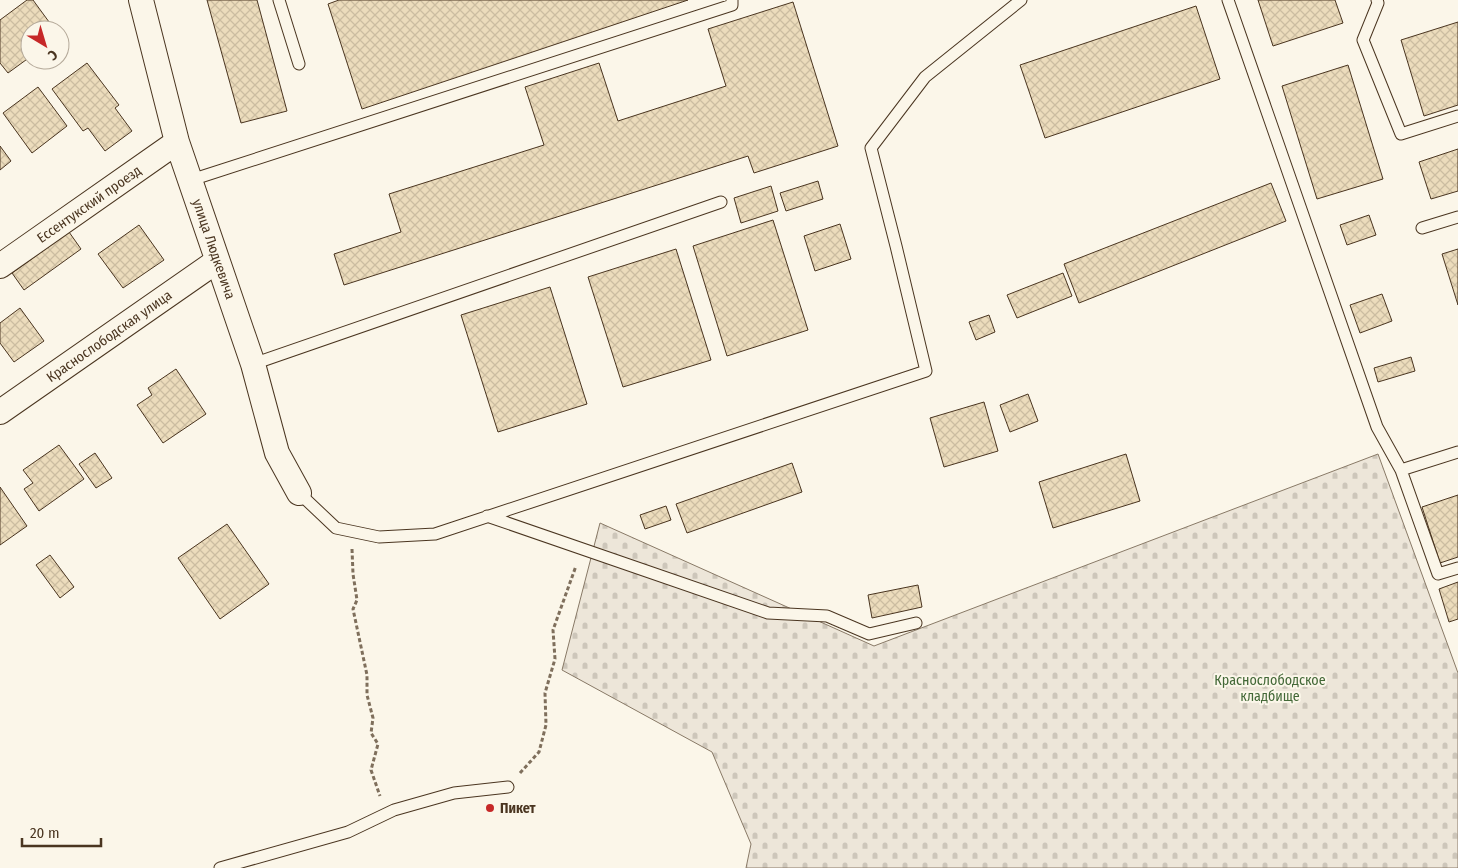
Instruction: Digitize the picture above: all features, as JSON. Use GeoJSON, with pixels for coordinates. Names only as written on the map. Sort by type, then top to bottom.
{"type":"FeatureCollection","features":[{"type":"Feature","properties":{"kind":"street","name":"улица Людкевича"},"geometry":{"type":"LineString","coordinates":[[141,0],[178,142],[252,364],[277,453],[299,493]]}},
{"type":"Feature","properties":{"kind":"street","name":"Ессентукский проезд"},"geometry":{"type":"LineString","coordinates":[[0,266],[178,142]]}},
{"type":"Feature","properties":{"kind":"street","name":"Краснослободская улица"},"geometry":{"type":"LineString","coordinates":[[0,412],[217,261]]}},
{"type":"Feature","properties":{"kind":"lane"},"geometry":{"type":"LineString","coordinates":[[279,0],[298,64]]}},
{"type":"Feature","properties":{"kind":"lane"},"geometry":{"type":"LineString","coordinates":[[190,180],[732,5],[732,0]]}},
{"type":"Feature","properties":{"kind":"lane"},"geometry":{"type":"LineString","coordinates":[[299,493],[336,528],[379,537],[435,534],[926,372],[870,148],[925,77],[1021,0]]}},
{"type":"Feature","properties":{"kind":"lane"},"geometry":{"type":"LineString","coordinates":[[1228,0],[1377,427],[1401,470],[1438,574],[1458,568]]}},
{"type":"Feature","properties":{"kind":"lane"},"geometry":{"type":"LineString","coordinates":[[1380,1],[1363,40],[1400,134],[1458,116]]}},
{"type":"Feature","properties":{"kind":"lane"},"geometry":{"type":"LineString","coordinates":[[252,364],[721,202]]}},
{"type":"Feature","properties":{"kind":"lane"},"geometry":{"type":"LineString","coordinates":[[1422,228],[1458,217]]}},
{"type":"Feature","properties":{"kind":"lane"},"geometry":{"type":"LineString","coordinates":[[1401,470],[1458,452]]}},
{"type":"Feature","properties":{"kind":"lane"},"geometry":{"type":"LineString","coordinates":[[487,516],[768,613],[827,616],[869,634],[916,623]]}},
{"type":"Feature","properties":{"kind":"lane"},"geometry":{"type":"LineString","coordinates":[[220,868],[348,832],[394,810],[454,793],[508,787]]}},
{"type":"Feature","properties":{"kind":"path"},"geometry":{"type":"LineString","coordinates":[[351,531],[353,574],[357,600],[353,610],[367,675],[367,695],[373,718],[371,733],[378,744],[371,770],[379,788],[384,815]]}},
{"type":"Feature","properties":{"kind":"path"},"geometry":{"type":"LineString","coordinates":[[508,787],[539,752],[546,725],[545,694],[555,658],[553,630],[582,549]]}},
{"type":"Feature","properties":{"kind":"green space","name":"Краснослободское кладбище"},"geometry":{"type":"Polygon","coordinates":[[[1378,454],[1458,673],[1458,868],[746,868],[751,844],[712,752],[562,670],[600,523],[874,646],[1378,454]]]}},
{"type":"Feature","properties":{"kind":"building"},"geometry":{"type":"Polygon","coordinates":[[[27,0],[33,0],[48,20],[20,20],[20,64],[8,73],[0,63],[0,20],[27,0]]]}},
{"type":"Feature","properties":{"kind":"building"},"geometry":{"type":"Polygon","coordinates":[[[207,0],[257,0],[287,111],[241,123],[207,0]]]}},
{"type":"Feature","properties":{"kind":"building"},"geometry":{"type":"Polygon","coordinates":[[[339,0],[688,0],[362,109],[328,4],[339,0]]]}},
{"type":"Feature","properties":{"kind":"building"},"geometry":{"type":"Polygon","coordinates":[[[1258,0],[1335,0],[1343,23],[1273,46],[1258,0]]]}},
{"type":"Feature","properties":{"kind":"building"},"geometry":{"type":"Polygon","coordinates":[[[793,2],[838,146],[754,173],[748,156],[344,285],[334,254],[401,232],[389,194],[544,145],[525,87],[599,63],[618,121],[726,86],[708,29],[793,2]]]}},
{"type":"Feature","properties":{"kind":"building"},"geometry":{"type":"Polygon","coordinates":[[[1196,6],[1220,79],[1045,138],[1020,65],[1196,6]]]}},
{"type":"Feature","properties":{"kind":"building"},"geometry":{"type":"Polygon","coordinates":[[[1458,22],[1458,105],[1424,116],[1401,40],[1458,22]]]}},
{"type":"Feature","properties":{"kind":"building"},"geometry":{"type":"Polygon","coordinates":[[[87,63],[119,105],[115,108],[132,131],[105,151],[88,128],[83,131],[52,89],[87,63]]]}},
{"type":"Feature","properties":{"kind":"building"},"geometry":{"type":"Polygon","coordinates":[[[1348,65],[1383,179],[1317,199],[1282,86],[1348,65]]]}},
{"type":"Feature","properties":{"kind":"building"},"geometry":{"type":"Polygon","coordinates":[[[38,87],[67,126],[32,153],[3,113],[38,87]]]}},
{"type":"Feature","properties":{"kind":"building"},"geometry":{"type":"Polygon","coordinates":[[[0,146],[11,161],[0,170],[0,146]]]}},
{"type":"Feature","properties":{"kind":"building"},"geometry":{"type":"Polygon","coordinates":[[[1458,149],[1458,191],[1431,199],[1419,162],[1458,149]]]}},
{"type":"Feature","properties":{"kind":"building"},"geometry":{"type":"Polygon","coordinates":[[[818,181],[823,199],[786,211],[780,193],[818,181]]]}},
{"type":"Feature","properties":{"kind":"building"},"geometry":{"type":"Polygon","coordinates":[[[1271,183],[1286,221],[1079,303],[1064,264],[1271,183]]]}},
{"type":"Feature","properties":{"kind":"building"},"geometry":{"type":"Polygon","coordinates":[[[771,186],[778,211],[741,223],[734,198],[771,186]]]}},
{"type":"Feature","properties":{"kind":"building"},"geometry":{"type":"Polygon","coordinates":[[[1369,215],[1376,235],[1347,245],[1340,225],[1369,215]]]}},
{"type":"Feature","properties":{"kind":"building"},"geometry":{"type":"Polygon","coordinates":[[[773,220],[808,330],[727,356],[693,246],[773,220]]]}},
{"type":"Feature","properties":{"kind":"building"},"geometry":{"type":"Polygon","coordinates":[[[840,224],[851,259],[815,271],[804,236],[840,224]]]}},
{"type":"Feature","properties":{"kind":"building"},"geometry":{"type":"Polygon","coordinates":[[[139,225],[164,260],[123,288],[98,254],[139,225]]]}},
{"type":"Feature","properties":{"kind":"building"},"geometry":{"type":"Polygon","coordinates":[[[69,232],[81,249],[24,290],[12,273],[69,232]]]}},
{"type":"Feature","properties":{"kind":"building"},"geometry":{"type":"Polygon","coordinates":[[[676,249],[711,360],[623,387],[588,277],[676,249]]]}},
{"type":"Feature","properties":{"kind":"building"},"geometry":{"type":"Polygon","coordinates":[[[1458,249],[1458,305],[1442,254],[1458,249]]]}},
{"type":"Feature","properties":{"kind":"building"},"geometry":{"type":"Polygon","coordinates":[[[1063,273],[1072,296],[1017,318],[1007,295],[1063,273]]]}},
{"type":"Feature","properties":{"kind":"building"},"geometry":{"type":"Polygon","coordinates":[[[550,287],[587,404],[498,432],[461,315],[550,287]]]}},
{"type":"Feature","properties":{"kind":"building"},"geometry":{"type":"Polygon","coordinates":[[[1382,294],[1392,321],[1360,333],[1350,305],[1382,294]]]}},
{"type":"Feature","properties":{"kind":"building"},"geometry":{"type":"Polygon","coordinates":[[[20,308],[44,341],[14,362],[0,343],[0,323],[20,308]]]}},
{"type":"Feature","properties":{"kind":"building"},"geometry":{"type":"Polygon","coordinates":[[[989,315],[995,332],[976,340],[969,322],[989,315]]]}},
{"type":"Feature","properties":{"kind":"building"},"geometry":{"type":"Polygon","coordinates":[[[1411,357],[1415,371],[1378,382],[1374,368],[1411,357]]]}},
{"type":"Feature","properties":{"kind":"building"},"geometry":{"type":"Polygon","coordinates":[[[176,369],[206,414],[163,443],[137,405],[152,395],[148,388],[176,369]]]}},
{"type":"Feature","properties":{"kind":"building"},"geometry":{"type":"Polygon","coordinates":[[[1028,394],[1038,421],[1010,432],[1000,405],[1028,394]]]}},
{"type":"Feature","properties":{"kind":"building"},"geometry":{"type":"Polygon","coordinates":[[[984,402],[998,451],[944,467],[930,418],[984,402]]]}},
{"type":"Feature","properties":{"kind":"building"},"geometry":{"type":"Polygon","coordinates":[[[59,445],[84,479],[39,511],[24,489],[33,483],[23,470],[59,445]]]}},
{"type":"Feature","properties":{"kind":"building"},"geometry":{"type":"Polygon","coordinates":[[[95,453],[112,478],[96,488],[79,464],[95,453]]]}},
{"type":"Feature","properties":{"kind":"building"},"geometry":{"type":"Polygon","coordinates":[[[1126,454],[1140,501],[1053,528],[1039,482],[1126,454]]]}},
{"type":"Feature","properties":{"kind":"building"},"geometry":{"type":"Polygon","coordinates":[[[792,463],[802,492],[687,533],[676,504],[792,463]]]}},
{"type":"Feature","properties":{"kind":"building"},"geometry":{"type":"Polygon","coordinates":[[[0,487],[27,526],[0,545],[0,487]]]}},
{"type":"Feature","properties":{"kind":"building"},"geometry":{"type":"Polygon","coordinates":[[[1458,495],[1458,557],[1440,563],[1422,507],[1458,495]]]}},
{"type":"Feature","properties":{"kind":"building"},"geometry":{"type":"Polygon","coordinates":[[[666,506],[671,520],[645,529],[640,515],[666,506]]]}},
{"type":"Feature","properties":{"kind":"building"},"geometry":{"type":"Polygon","coordinates":[[[227,524],[269,584],[220,619],[178,558],[227,524]]]}},
{"type":"Feature","properties":{"kind":"building"},"geometry":{"type":"Polygon","coordinates":[[[50,555],[74,587],[60,598],[36,565],[50,555]]]}},
{"type":"Feature","properties":{"kind":"building"},"geometry":{"type":"Polygon","coordinates":[[[1458,582],[1458,619],[1449,622],[1439,589],[1458,582]]]}},
{"type":"Feature","properties":{"kind":"building"},"geometry":{"type":"Polygon","coordinates":[[[918,585],[922,607],[872,618],[868,595],[918,585]]]}},
{"type":"Feature","properties":{"kind":"place","name":"Пикет"},"geometry":{"type":"Point","coordinates":[490,808]}}]}
